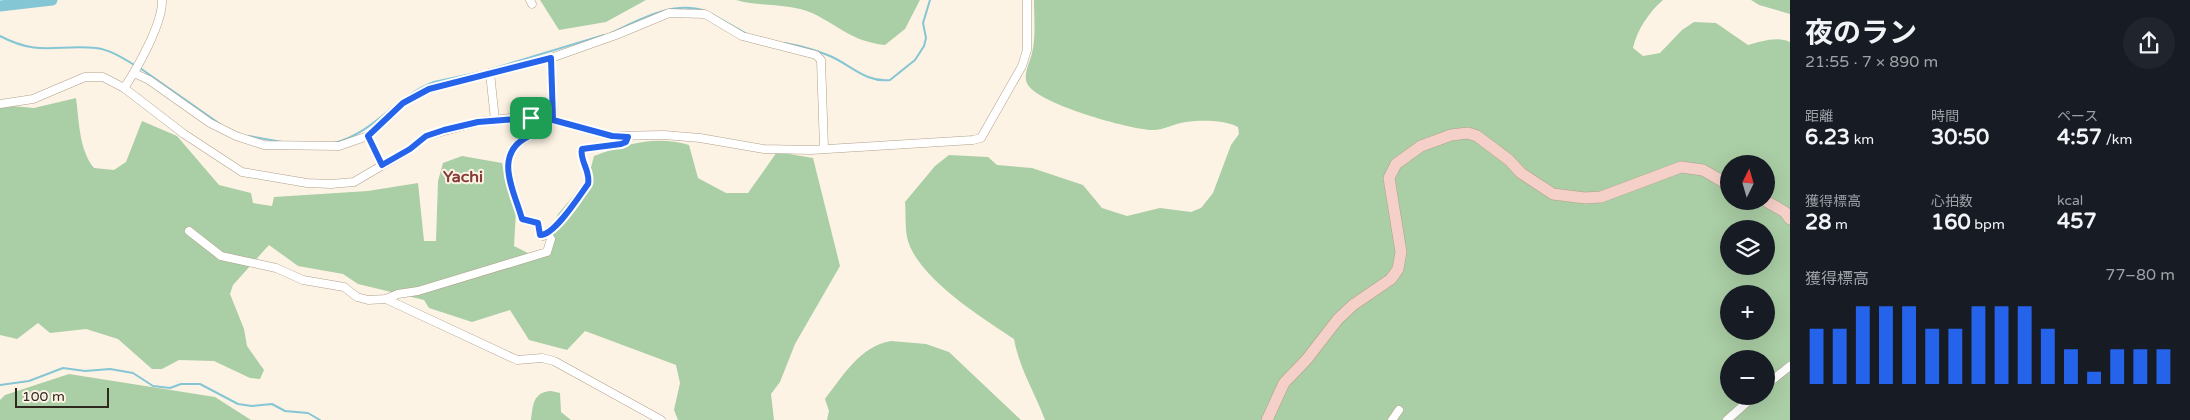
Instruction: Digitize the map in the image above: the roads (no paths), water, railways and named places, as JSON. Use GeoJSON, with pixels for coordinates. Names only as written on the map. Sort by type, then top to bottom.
{"type":"FeatureCollection","features":[{"type":"Feature","properties":{"kind":"street"},"geometry":{"type":"LineString","coordinates":[[124,88],[143,57],[162,9],[162,0]]}},
{"type":"Feature","properties":{"kind":"street"},"geometry":{"type":"LineString","coordinates":[[0,104],[33,99],[85,77],[103,77],[124,88],[184,134],[242,172],[285,180],[331,184],[354,182],[410,149],[426,136],[470,124],[494,120],[531,118],[553,120],[612,136],[664,135],[700,138],[764,148],[824,148],[973,140],[981,138],[1022,66],[1027,50],[1027,0]]}},
{"type":"Feature","properties":{"kind":"street"},"geometry":{"type":"LineString","coordinates":[[135,72],[210,123],[236,136],[264,145],[339,146],[368,136],[403,103],[429,89],[551,58],[616,35],[669,13],[704,14],[742,36],[816,55],[821,60],[824,148]]}},
{"type":"Feature","properties":{"kind":"street"},"geometry":{"type":"LineString","coordinates":[[551,58],[553,120]]}},
{"type":"Feature","properties":{"kind":"street"},"geometry":{"type":"LineString","coordinates":[[490,73],[494,120]]}},
{"type":"Feature","properties":{"kind":"street"},"geometry":{"type":"LineString","coordinates":[[531,118],[529,136],[514,145],[511,150],[508,173],[522,219],[538,223],[540,235],[548,234],[559,223],[588,184],[589,178],[581,156],[582,149],[621,144],[626,142],[628,137]]}},
{"type":"Feature","properties":{"kind":"street"},"geometry":{"type":"LineString","coordinates":[[1267,420],[1284,383],[1307,359],[1338,319],[1354,305],[1391,279],[1398,269],[1401,252],[1389,178],[1396,164],[1421,146],[1451,135],[1468,133],[1477,136],[1509,160],[1521,172],[1553,194],[1585,198],[1601,197],[1681,167],[1703,170],[1720,180]]}},
{"type":"Feature","properties":{"kind":"street"},"geometry":{"type":"LineString","coordinates":[[368,136],[382,165]]}},
{"type":"Feature","properties":{"kind":"street"},"geometry":{"type":"LineString","coordinates":[[1775,206],[1785,212],[1790,219]]}},
{"type":"Feature","properties":{"kind":"street"},"geometry":{"type":"LineString","coordinates":[[189,231],[221,256],[276,268],[304,280],[344,287],[357,297],[368,300],[386,299],[398,294],[418,291],[548,252],[551,239],[548,234]]}},
{"type":"Feature","properties":{"kind":"street"},"geometry":{"type":"LineString","coordinates":[[386,299],[517,360],[542,358],[554,361],[661,420]]}},
{"type":"Feature","properties":{"kind":"street"},"geometry":{"type":"LineString","coordinates":[[1775,378],[1790,366]]}},
{"type":"Feature","properties":{"kind":"street"},"geometry":{"type":"LineString","coordinates":[[1727,420],[1744,405]]}},
{"type":"Feature","properties":{"kind":"street"},"geometry":{"type":"LineString","coordinates":[[1392,420],[1399,410]]}},
{"type":"Feature","properties":{"kind":"waterway"},"geometry":{"type":"LineString","coordinates":[[0,6],[52,0]]}},
{"type":"Feature","properties":{"kind":"waterway"},"geometry":{"type":"LineString","coordinates":[[785,43],[825,54],[873,79],[890,80],[915,60],[924,46],[926,38],[923,23],[930,0]]}},
{"type":"Feature","properties":{"kind":"waterway"},"geometry":{"type":"LineString","coordinates":[[611,33],[656,13],[681,8],[705,11]]}},
{"type":"Feature","properties":{"kind":"waterway"},"geometry":{"type":"LineString","coordinates":[[712,14],[747,34]]}},
{"type":"Feature","properties":{"kind":"waterway"},"geometry":{"type":"LineString","coordinates":[[334,143],[362,131],[407,96],[434,82],[485,71],[604,35]]}},
{"type":"Feature","properties":{"kind":"waterway"},"geometry":{"type":"LineString","coordinates":[[0,36],[26,46],[38,48],[82,47],[101,49],[117,55],[136,66]]}},
{"type":"Feature","properties":{"kind":"waterway"},"geometry":{"type":"LineString","coordinates":[[140,68],[220,124]]}},
{"type":"Feature","properties":{"kind":"waterway"},"geometry":{"type":"LineString","coordinates":[[249,136],[282,142]]}},
{"type":"Feature","properties":{"kind":"waterway"},"geometry":{"type":"LineString","coordinates":[[0,385],[29,381],[63,368],[85,371],[110,369],[133,373],[153,386],[170,388],[181,384],[200,384],[238,404],[252,406],[272,404],[285,411],[308,413],[320,420]]}},
{"type":"Feature","properties":{"kind":"district","name":"Yachi"},"geometry":{"type":"Point","coordinates":[463,177]}}]}
